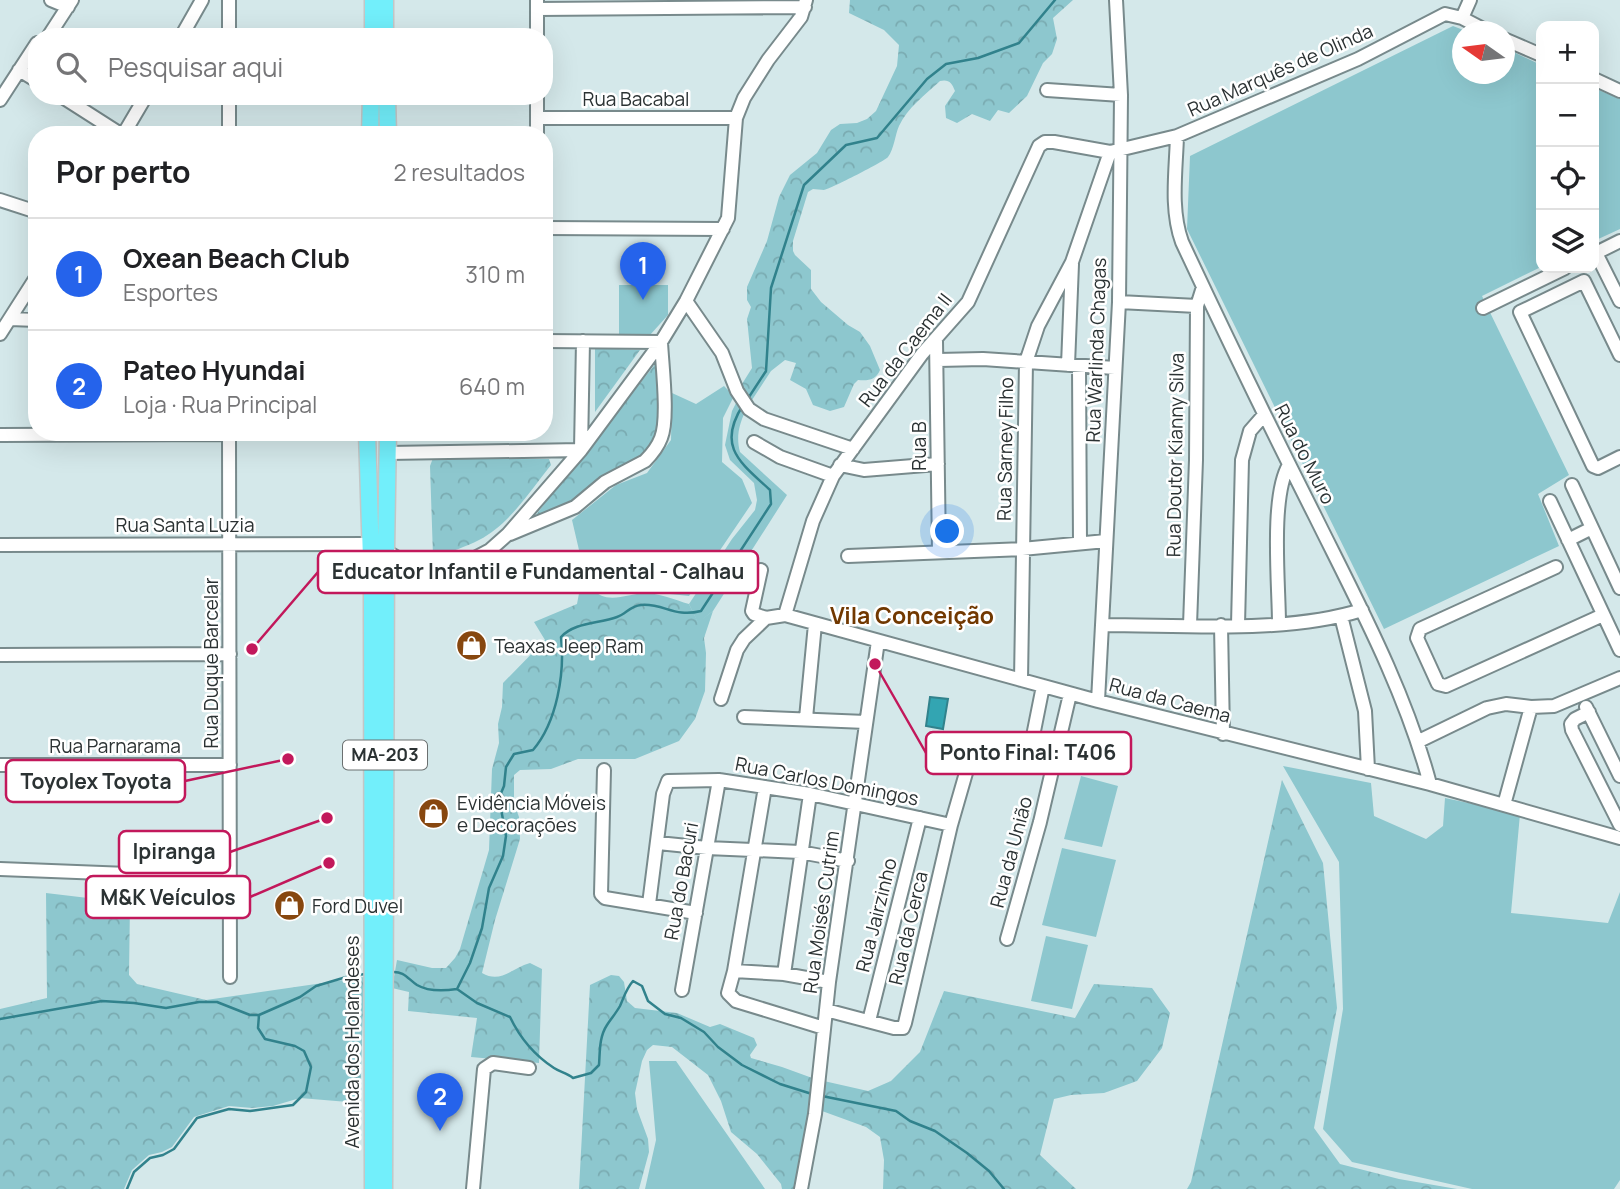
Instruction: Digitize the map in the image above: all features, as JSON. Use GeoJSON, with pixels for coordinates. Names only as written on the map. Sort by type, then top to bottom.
{"type":"FeatureCollection","features":[{"type":"Feature","properties":{"kind":"main road"},"geometry":{"type":"LineString","coordinates":[[373,0],[373,28]]}},
{"type":"Feature","properties":{"kind":"main road"},"geometry":{"type":"LineString","coordinates":[[385,0],[385,28]]}},
{"type":"Feature","properties":{"kind":"main road"},"geometry":{"type":"LineString","coordinates":[[370,126],[371,105]]}},
{"type":"Feature","properties":{"kind":"main road"},"geometry":{"type":"LineString","coordinates":[[387,105],[388,126]]}},
{"type":"Feature","properties":{"kind":"main road","name":"Avenida dos Holandeses"},"geometry":{"type":"LineString","coordinates":[[369,441],[378,548],[385,589],[379,958]]}},
{"type":"Feature","properties":{"kind":"main road","name":"Avenida dos Holandeses"},"geometry":{"type":"LineString","coordinates":[[384,1189],[379,984],[378,548],[388,441]]}},
{"type":"Feature","properties":{"kind":"main road","name":"Avenida dos Holandeses"},"geometry":{"type":"LineString","coordinates":[[373,1189],[379,984]]}},
{"type":"Feature","properties":{"kind":"street"},"geometry":{"type":"LineString","coordinates":[[186,28],[202,0]]}},
{"type":"Feature","properties":{"kind":"street"},"geometry":{"type":"LineString","coordinates":[[229,0],[229,28]]}},
{"type":"Feature","properties":{"kind":"street","name":"Rua Warlinda Chagas"},"geometry":{"type":"LineString","coordinates":[[1098,701],[1119,302],[1116,151],[1121,95],[1116,0]]}},
{"type":"Feature","properties":{"kind":"street"},"geometry":{"type":"LineString","coordinates":[[1468,21],[1462,18],[1470,0]]}},
{"type":"Feature","properties":{"kind":"street"},"geometry":{"type":"LineString","coordinates":[[47,28],[63,2]]}},
{"type":"Feature","properties":{"kind":"street"},"geometry":{"type":"LineString","coordinates":[[52,28],[63,2]]}},
{"type":"Feature","properties":{"kind":"street"},"geometry":{"type":"LineString","coordinates":[[385,589],[479,556],[508,534],[581,450],[661,342],[686,301],[728,218],[736,118],[754,80],[801,17],[805,4],[537,5],[537,28]]}},
{"type":"Feature","properties":{"kind":"street","name":"Rua Marquês de Olinda"},"geometry":{"type":"LineString","coordinates":[[1116,151],[1177,136],[1358,59],[1438,16],[1446,14],[1462,18]]}},
{"type":"Feature","properties":{"kind":"street"},"geometry":{"type":"LineString","coordinates":[[1515,44],[1536,53]]}},
{"type":"Feature","properties":{"kind":"street"},"geometry":{"type":"LineString","coordinates":[[0,112],[28,60]]}},
{"type":"Feature","properties":{"kind":"street"},"geometry":{"type":"LineString","coordinates":[[0,100],[28,65]]}},
{"type":"Feature","properties":{"kind":"street"},"geometry":{"type":"LineString","coordinates":[[22,72],[28,76]]}},
{"type":"Feature","properties":{"kind":"street"},"geometry":{"type":"LineString","coordinates":[[1599,81],[1620,90]]}},
{"type":"Feature","properties":{"kind":"street"},"geometry":{"type":"LineString","coordinates":[[1047,90],[1121,95]]}},
{"type":"Feature","properties":{"kind":"street"},"geometry":{"type":"LineString","coordinates":[[75,105],[109,126]]}},
{"type":"Feature","properties":{"kind":"street"},"geometry":{"type":"LineString","coordinates":[[128,126],[141,105]]}},
{"type":"Feature","properties":{"kind":"street"},"geometry":{"type":"LineString","coordinates":[[229,105],[229,126]]}},
{"type":"Feature","properties":{"kind":"street"},"geometry":{"type":"LineString","coordinates":[[537,105],[537,126]]}},
{"type":"Feature","properties":{"kind":"street","name":"Rua Bacabal"},"geometry":{"type":"LineString","coordinates":[[537,118],[736,118]]}},
{"type":"Feature","properties":{"kind":"street","name":"Rua do Muro"},"geometry":{"type":"LineString","coordinates":[[1177,136],[1177,226],[1264,415],[1362,610],[1419,741],[1430,785]]}},
{"type":"Feature","properties":{"kind":"street","name":"Rua da Caema II"},"geometry":{"type":"LineString","coordinates":[[785,615],[813,521],[836,471],[922,354],[963,309],[975,289],[1039,146],[1045,142],[1054,142],[1116,151]]}},
{"type":"Feature","properties":{"kind":"street","name":"Rua Sarney Filho"},"geometry":{"type":"LineString","coordinates":[[1021,680],[1026,362],[1038,326],[1072,262],[1116,151]]}},
{"type":"Feature","properties":{"kind":"street"},"geometry":{"type":"LineString","coordinates":[[0,200],[28,209]]}},
{"type":"Feature","properties":{"kind":"street"},"geometry":{"type":"LineString","coordinates":[[553,229],[723,229]]}},
{"type":"Feature","properties":{"kind":"street"},"geometry":{"type":"LineString","coordinates":[[1599,251],[1620,241]]}},
{"type":"Feature","properties":{"kind":"street"},"geometry":{"type":"LineString","coordinates":[[1599,261],[1620,301]]}},
{"type":"Feature","properties":{"kind":"street"},"geometry":{"type":"LineString","coordinates":[[1072,262],[1080,543]]}},
{"type":"Feature","properties":{"kind":"street"},"geometry":{"type":"LineString","coordinates":[[1483,308],[1555,273]]}},
{"type":"Feature","properties":{"kind":"street"},"geometry":{"type":"LineString","coordinates":[[1620,355],[1584,281],[1520,312],[1594,466],[1598,468],[1620,457]]}},
{"type":"Feature","properties":{"kind":"street","name":"Rua Doutor Kianny Silva"},"geometry":{"type":"LineString","coordinates":[[1190,625],[1196,460],[1197,306],[1203,287]]}},
{"type":"Feature","properties":{"kind":"street"},"geometry":{"type":"LineString","coordinates":[[0,334],[28,290]]}},
{"type":"Feature","properties":{"kind":"street"},"geometry":{"type":"LineString","coordinates":[[686,301],[722,353],[737,391],[749,409],[764,419],[852,449]]}},
{"type":"Feature","properties":{"kind":"street"},"geometry":{"type":"LineString","coordinates":[[1119,302],[1197,306]]}},
{"type":"Feature","properties":{"kind":"street"},"geometry":{"type":"LineString","coordinates":[[10,319],[28,320]]}},
{"type":"Feature","properties":{"kind":"street"},"geometry":{"type":"LineString","coordinates":[[553,341],[661,342]]}},
{"type":"Feature","properties":{"kind":"street"},"geometry":{"type":"LineString","coordinates":[[581,450],[583,341]]}},
{"type":"Feature","properties":{"kind":"street","name":"Rua B"},"geometry":{"type":"LineString","coordinates":[[936,341],[939,552]]}},
{"type":"Feature","properties":{"kind":"street"},"geometry":{"type":"LineString","coordinates":[[508,534],[575,507],[604,482],[650,456],[661,439],[664,423],[661,342]]}},
{"type":"Feature","properties":{"kind":"street"},"geometry":{"type":"LineString","coordinates":[[938,360],[1115,368]]}},
{"type":"Feature","properties":{"kind":"street"},"geometry":{"type":"LineString","coordinates":[[1238,625],[1242,460],[1250,431],[1264,415]]}},
{"type":"Feature","properties":{"kind":"street"},"geometry":{"type":"LineString","coordinates":[[0,435],[28,435]]}},
{"type":"Feature","properties":{"kind":"street","name":"Rua Duque Barcelar"},"geometry":{"type":"LineString","coordinates":[[229,441],[230,978]]}},
{"type":"Feature","properties":{"kind":"street"},"geometry":{"type":"LineString","coordinates":[[754,442],[780,457],[836,471],[938,464]]}},
{"type":"Feature","properties":{"kind":"street"},"geometry":{"type":"LineString","coordinates":[[388,453],[581,450]]}},
{"type":"Feature","properties":{"kind":"street"},"geometry":{"type":"LineString","coordinates":[[1279,624],[1278,509],[1283,476],[1289,465]]}},
{"type":"Feature","properties":{"kind":"street"},"geometry":{"type":"LineString","coordinates":[[1572,485],[1620,588]]}},
{"type":"Feature","properties":{"kind":"street"},"geometry":{"type":"LineString","coordinates":[[1549,501],[1620,650]]}},
{"type":"Feature","properties":{"kind":"street"},"geometry":{"type":"LineString","coordinates":[[1568,540],[1592,528]]}},
{"type":"Feature","properties":{"kind":"street"},"geometry":{"type":"LineString","coordinates":[[848,556],[1022,549],[1106,541]]}},
{"type":"Feature","properties":{"kind":"street","name":"Rua Santa Luzia"},"geometry":{"type":"LineString","coordinates":[[0,545],[230,544],[378,548]]}},
{"type":"Feature","properties":{"kind":"street"},"geometry":{"type":"LineString","coordinates":[[378,548],[411,566],[446,569]]}},
{"type":"Feature","properties":{"kind":"street"},"geometry":{"type":"LineString","coordinates":[[1556,567],[1420,629],[1417,638],[1438,684],[1446,687],[1604,615]]}},
{"type":"Feature","properties":{"kind":"street"},"geometry":{"type":"LineString","coordinates":[[721,699],[737,650],[744,639],[766,618],[752,611],[761,570]]}},
{"type":"Feature","properties":{"kind":"street"},"geometry":{"type":"LineString","coordinates":[[1103,625],[1279,624],[1341,616],[1362,610]]}},
{"type":"Feature","properties":{"kind":"street","name":"Rua da Caema"},"geometry":{"type":"LineString","coordinates":[[766,618],[785,615],[1070,694],[1430,785],[1620,838]]}},
{"type":"Feature","properties":{"kind":"street"},"geometry":{"type":"LineString","coordinates":[[1341,616],[1365,711],[1368,769]]}},
{"type":"Feature","properties":{"kind":"street"},"geometry":{"type":"LineString","coordinates":[[806,718],[815,624]]}},
{"type":"Feature","properties":{"kind":"street"},"geometry":{"type":"LineString","coordinates":[[1221,625],[1223,734]]}},
{"type":"Feature","properties":{"kind":"street","name":"Rua Moisés Cutrim"},"geometry":{"type":"LineString","coordinates":[[801,1189],[815,1114],[829,982],[878,641]]}},
{"type":"Feature","properties":{"kind":"street"},"geometry":{"type":"LineString","coordinates":[[0,655],[230,654]]}},
{"type":"Feature","properties":{"kind":"street"},"geometry":{"type":"LineString","coordinates":[[1419,741],[1487,708],[1506,704],[1554,706],[1620,678]]}},
{"type":"Feature","properties":{"kind":"street"},"geometry":{"type":"LineString","coordinates":[[1029,755],[1043,686]]}},
{"type":"Feature","properties":{"kind":"street","name":"Rua da União"},"geometry":{"type":"LineString","coordinates":[[1007,939],[1040,822],[1070,694]]}},
{"type":"Feature","properties":{"kind":"street"},"geometry":{"type":"LineString","coordinates":[[1581,696],[1620,776]]}},
{"type":"Feature","properties":{"kind":"street"},"geometry":{"type":"LineString","coordinates":[[1504,805],[1531,707]]}},
{"type":"Feature","properties":{"kind":"street"},"geometry":{"type":"LineString","coordinates":[[1589,712],[1575,719],[1571,724],[1572,730],[1620,825]]}},
{"type":"Feature","properties":{"kind":"street"},"geometry":{"type":"LineString","coordinates":[[744,717],[866,722]]}},
{"type":"Feature","properties":{"kind":"street","name":"Rua da Cerca"},"geometry":{"type":"LineString","coordinates":[[826,1010],[899,1029],[905,1023],[951,825],[970,759]]}},
{"type":"Feature","properties":{"kind":"street","name":"Rua Parnarama"},"geometry":{"type":"LineString","coordinates":[[0,765],[230,765]]}},
{"type":"Feature","properties":{"kind":"street"},"geometry":{"type":"LineString","coordinates":[[604,770],[601,894],[609,898],[696,913]]}},
{"type":"Feature","properties":{"kind":"street","name":"Rua Carlos Domingos"},"geometry":{"type":"LineString","coordinates":[[658,843],[663,794],[668,781],[719,780],[765,787],[856,803],[951,825]]}},
{"type":"Feature","properties":{"kind":"street","name":"Rua do Bacuri"},"geometry":{"type":"LineString","coordinates":[[682,990],[719,780]]}},
{"type":"Feature","properties":{"kind":"street"},"geometry":{"type":"LineString","coordinates":[[765,787],[728,993],[732,999],[824,1028]]}},
{"type":"Feature","properties":{"kind":"street"},"geometry":{"type":"LineString","coordinates":[[784,974],[810,794]]}},
{"type":"Feature","properties":{"kind":"street","name":"Rua Jairzinho"},"geometry":{"type":"LineString","coordinates":[[869,1021],[920,818]]}},
{"type":"Feature","properties":{"kind":"street"},"geometry":{"type":"LineString","coordinates":[[649,904],[658,843],[800,852],[848,861]]}},
{"type":"Feature","properties":{"kind":"street"},"geometry":{"type":"LineString","coordinates":[[0,869],[230,878]]}},
{"type":"Feature","properties":{"kind":"street"},"geometry":{"type":"LineString","coordinates":[[734,971],[784,974],[829,982]]}},
{"type":"Feature","properties":{"kind":"street"},"geometry":{"type":"LineString","coordinates":[[473,1189],[484,1069],[493,1063],[529,1068]]}},
{"type":"Feature","properties":{"kind":"green space"},"geometry":{"type":"Polygon","coordinates":[[[850,0],[1073,0],[1053,18],[1057,39],[1052,54],[1043,63],[1027,96],[1009,113],[998,110],[990,121],[972,114],[957,123],[946,118],[945,106],[955,91],[950,82],[940,81],[902,119],[888,157],[824,190],[813,189],[808,192],[793,241],[793,251],[811,270],[811,289],[821,302],[860,332],[870,346],[880,370],[871,379],[858,380],[844,407],[830,411],[813,405],[806,389],[790,380],[796,363],[785,360],[771,371],[752,400],[742,384],[752,368],[747,319],[751,307],[747,300],[747,287],[767,241],[779,197],[790,175],[817,153],[831,130],[840,124],[857,123],[867,119],[876,111],[897,66],[899,45],[884,30],[849,13],[850,0]]]}},
{"type":"Feature","properties":{"kind":"green space"},"geometry":{"type":"Polygon","coordinates":[[[1452,26],[1452,84],[1515,84],[1515,53],[1536,63],[1536,269],[1482,296],[1569,475],[1538,494],[1559,546],[1384,629],[1187,229],[1190,156],[1452,26]]]}},
{"type":"Feature","properties":{"kind":"green space"},"geometry":{"type":"Polygon","coordinates":[[[1599,90],[1620,99],[1620,229],[1599,239],[1599,90]]]}},
{"type":"Feature","properties":{"kind":"green space"},"geometry":{"type":"Polygon","coordinates":[[[619,285],[668,285],[668,315],[650,335],[619,335],[619,285]]]}},
{"type":"Feature","properties":{"kind":"green space"},"geometry":{"type":"Polygon","coordinates":[[[595,348],[640,350],[595,412],[595,348]]]}},
{"type":"Feature","properties":{"kind":"green space"},"geometry":{"type":"Polygon","coordinates":[[[656,363],[660,428],[651,447],[638,461],[602,485],[531,521],[656,363]]]}},
{"type":"Feature","properties":{"kind":"green space"},"geometry":{"type":"Polygon","coordinates":[[[724,386],[734,396],[723,418],[722,462],[742,479],[752,503],[689,596],[612,588],[582,563],[572,520],[616,485],[647,473],[671,440],[672,393],[696,404],[724,386]]]}},
{"type":"Feature","properties":{"kind":"green space"},"geometry":{"type":"Polygon","coordinates":[[[737,401],[745,412],[739,431],[740,452],[787,495],[713,611],[698,623],[689,604],[732,539],[755,510],[757,500],[754,483],[730,460],[725,445],[732,411],[737,401]]]}},
{"type":"Feature","properties":{"kind":"green space"},"geometry":{"type":"Polygon","coordinates":[[[433,458],[549,459],[551,465],[500,525],[479,540],[438,557],[433,556],[430,466],[433,458]]]}},
{"type":"Feature","properties":{"kind":"green space"},"geometry":{"type":"Polygon","coordinates":[[[583,572],[597,593],[609,598],[645,593],[661,595],[689,604],[698,622],[713,611],[704,638],[705,691],[695,719],[679,741],[635,759],[578,759],[551,769],[520,770],[514,775],[514,803],[519,817],[520,839],[482,973],[501,976],[530,963],[542,969],[539,1063],[471,1057],[477,1018],[408,1011],[409,992],[392,988],[397,960],[432,968],[446,968],[460,949],[489,850],[492,769],[499,743],[498,724],[503,683],[545,640],[534,622],[577,604],[583,572]]]}},
{"type":"Feature","properties":{"kind":"green space"},"geometry":{"type":"Polygon","coordinates":[[[1283,766],[1371,783],[1374,816],[1426,839],[1443,826],[1445,798],[1520,814],[1511,913],[1608,923],[1620,892],[1620,1180],[1614,1189],[1472,1189],[1352,1162],[1323,1129],[1343,1009],[1339,862],[1283,766]]]}},
{"type":"Feature","properties":{"kind":"green space"},"geometry":{"type":"Polygon","coordinates":[[[1081,776],[1118,786],[1102,847],[1064,839],[1081,776]]]}},
{"type":"Feature","properties":{"kind":"green space"},"geometry":{"type":"Polygon","coordinates":[[[1282,780],[1323,863],[1337,1008],[1314,1128],[1340,1164],[1399,1179],[1457,1189],[1187,1189],[1191,1182],[1282,780]]]}},
{"type":"Feature","properties":{"kind":"green space"},"geometry":{"type":"Polygon","coordinates":[[[1062,848],[1116,860],[1096,937],[1042,925],[1062,848]]]}},
{"type":"Feature","properties":{"kind":"green space"},"geometry":{"type":"Polygon","coordinates":[[[46,893],[130,903],[129,975],[137,984],[206,1000],[364,977],[360,1103],[300,1098],[273,1106],[229,1106],[194,1117],[172,1147],[149,1155],[132,1170],[124,1189],[0,1189],[0,1009],[47,998],[46,893]]]}},
{"type":"Feature","properties":{"kind":"green space"},"geometry":{"type":"Polygon","coordinates":[[[1046,936],[1088,945],[1072,1009],[1031,1001],[1046,936]]]}},
{"type":"Feature","properties":{"kind":"green space"},"geometry":{"type":"Polygon","coordinates":[[[611,975],[619,976],[624,982],[627,1001],[635,1008],[677,1013],[710,1027],[720,1024],[754,1038],[757,1045],[750,1055],[751,1058],[815,1079],[868,1091],[891,1081],[920,1052],[944,991],[1075,1018],[1094,984],[1152,988],[1170,1013],[1162,1048],[1137,1081],[1104,1093],[1054,1099],[1040,1155],[1076,1189],[883,1189],[884,1160],[880,1137],[866,1127],[811,1107],[796,1189],[782,1189],[757,1154],[731,1132],[721,1101],[708,1075],[672,1047],[653,1045],[647,1050],[642,1061],[635,1093],[649,1152],[639,1189],[579,1189],[590,985],[611,975]]]}},
{"type":"Feature","properties":{"kind":"green space"},"geometry":{"type":"Polygon","coordinates":[[[649,1061],[676,1061],[765,1189],[645,1189],[656,1140],[649,1061]]]}},
{"type":"Feature","properties":{"kind":"shaded area"},"geometry":{"type":"Polygon","coordinates":[[[930,697],[948,699],[943,729],[926,726],[930,697]]]}},
{"type":"Feature","properties":{"kind":"waterway"},"geometry":{"type":"LineString","coordinates":[[747,400],[766,371],[771,288],[804,185],[846,145],[877,138],[927,79],[946,64],[978,58],[1019,43],[1055,0]]}},
{"type":"Feature","properties":{"kind":"waterway"},"geometry":{"type":"LineString","coordinates":[[392,972],[403,974],[426,989],[457,989],[470,963],[482,928],[489,888],[503,856],[506,836],[499,798],[504,786],[506,767],[514,754],[533,750],[548,726],[558,696],[562,666],[561,637],[573,629],[617,617],[637,606],[656,606],[683,613],[701,611],[771,504],[770,490],[742,462],[732,443],[735,420],[743,405]]}},
{"type":"Feature","properties":{"kind":"waterway"},"geometry":{"type":"LineString","coordinates":[[0,1019],[102,1001],[166,1008],[199,1002],[217,1002],[250,1015],[259,1015],[300,997],[316,986],[353,975],[368,974]]}},
{"type":"Feature","properties":{"kind":"waterway"},"geometry":{"type":"LineString","coordinates":[[457,989],[477,1003],[510,1017],[534,1052],[554,1068],[573,1078],[591,1073],[599,1065],[604,1030],[633,981],[642,986],[648,1001],[665,1014],[681,1018],[704,1032],[718,1047],[742,1065],[780,1084],[812,1094]]}},
{"type":"Feature","properties":{"kind":"waterway"},"geometry":{"type":"LineString","coordinates":[[127,1189],[134,1172],[150,1158],[174,1149],[197,1118],[229,1109],[250,1111],[293,1105],[306,1092],[311,1067],[304,1051],[295,1046],[265,1039],[258,1028],[259,1015]]}},
{"type":"Feature","properties":{"kind":"waterway"},"geometry":{"type":"LineString","coordinates":[[822,1096],[896,1111],[910,1121],[935,1131],[967,1153],[989,1171],[1004,1189]]}},
{"type":"Feature","properties":{"kind":"place","name":"Oxean Beach Club"},"geometry":{"type":"Point","coordinates":[643,300]}},
{"type":"Feature","properties":{"kind":"place","name":"Teaxas Jeep Ram"},"geometry":{"type":"Point","coordinates":[471,646]}},
{"type":"Feature","properties":{"kind":"place","name":"Educator Infantil e Fundamental - Calhau"},"geometry":{"type":"Point","coordinates":[252,649]}},
{"type":"Feature","properties":{"kind":"place","name":"Ponto Final: T406"},"geometry":{"type":"Point","coordinates":[875,664]}},
{"type":"Feature","properties":{"kind":"place","name":"Toyolex Toyota"},"geometry":{"type":"Point","coordinates":[288,759]}},
{"type":"Feature","properties":{"kind":"place","name":"Evidência Móveis e Decorações"},"geometry":{"type":"Point","coordinates":[434,814]}},
{"type":"Feature","properties":{"kind":"place","name":"Ipiranga"},"geometry":{"type":"Point","coordinates":[327,818]}},
{"type":"Feature","properties":{"kind":"place","name":"M&K Veículos"},"geometry":{"type":"Point","coordinates":[329,863]}},
{"type":"Feature","properties":{"kind":"place","name":"Ford Duvel"},"geometry":{"type":"Point","coordinates":[289,906]}},
{"type":"Feature","properties":{"kind":"place","name":"Pateo Hyundai"},"geometry":{"type":"Point","coordinates":[440,1131]}},
{"type":"Feature","properties":{"kind":"district","name":"Vila Conceição"},"geometry":{"type":"Point","coordinates":[912,616]}}]}
